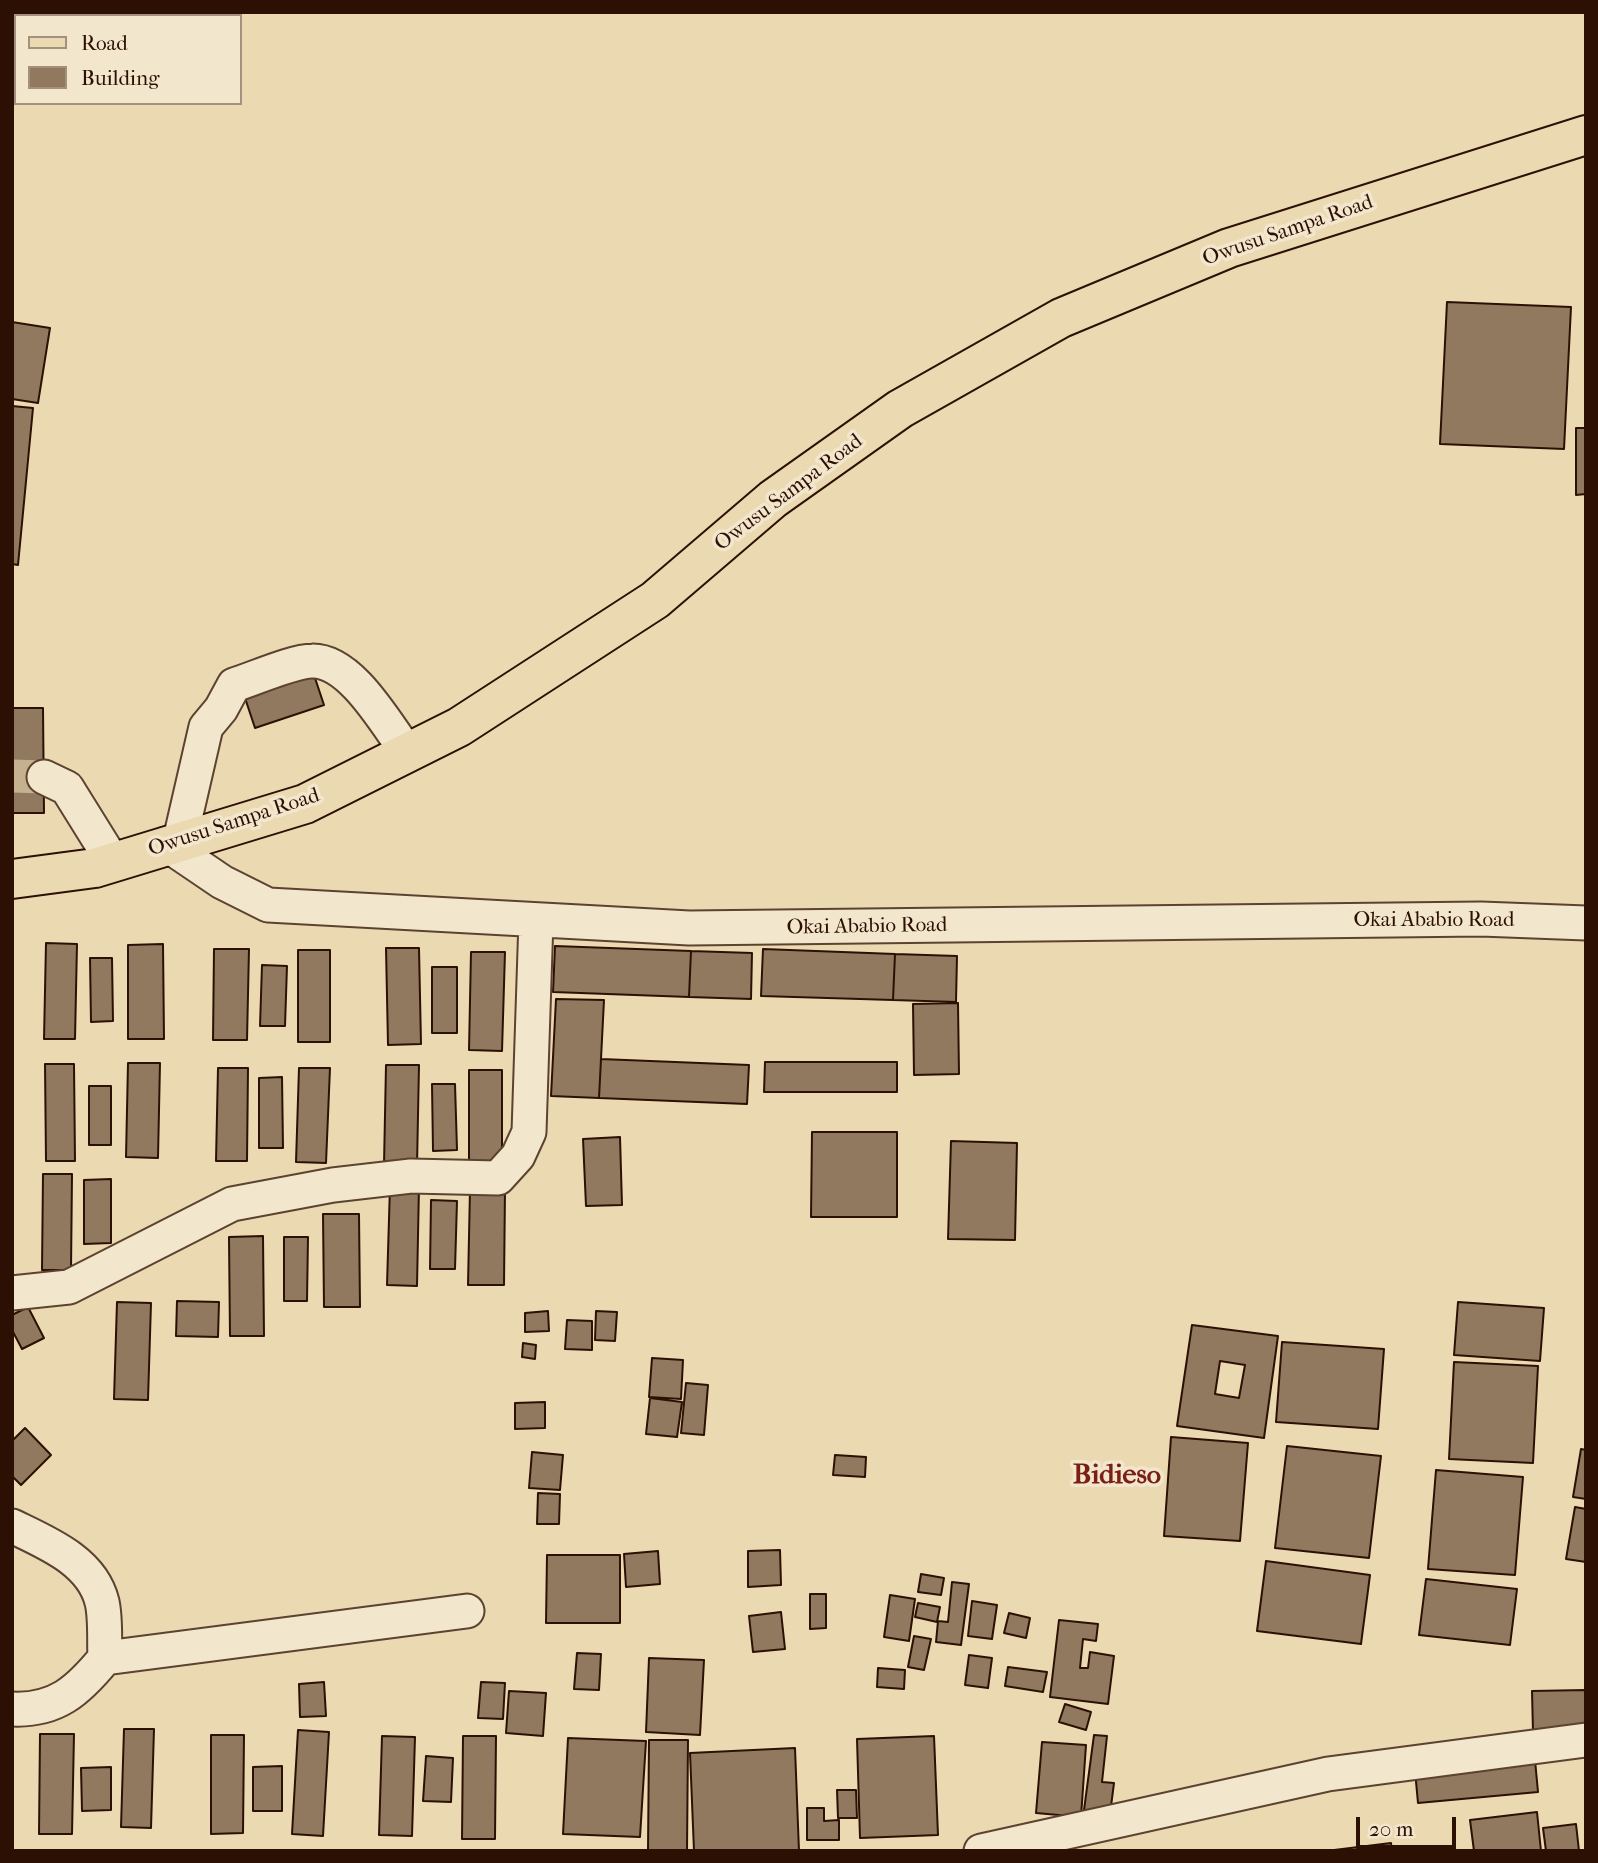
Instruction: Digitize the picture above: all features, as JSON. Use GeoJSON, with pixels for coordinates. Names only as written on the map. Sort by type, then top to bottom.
{"type":"FeatureCollection","features":[{"type":"Feature","properties":{"kind":"main road","name":"Owusu Sampa Road"},"geometry":{"type":"LineString","coordinates":[[12,879],[95,868],[173,842],[305,804],[459,727],[655,600],[774,499],[900,410],[1061,318],[1229,248],[1586,135]]}},
{"type":"Feature","properties":{"kind":"street"},"geometry":{"type":"LineString","coordinates":[[173,842],[206,727],[221,709],[234,685],[312,661],[332,665],[348,674],[407,752]]}},
{"type":"Feature","properties":{"kind":"street"},"geometry":{"type":"LineString","coordinates":[[44,777],[67,788],[113,862]]}},
{"type":"Feature","properties":{"kind":"street","name":"Okai Ababio Road"},"geometry":{"type":"LineString","coordinates":[[173,842],[222,882],[268,905],[689,928],[1481,919],[1586,923]]}},
{"type":"Feature","properties":{"kind":"street"},"geometry":{"type":"LineString","coordinates":[[12,1293],[69,1287],[232,1204],[333,1185],[411,1176],[498,1178],[518,1156],[530,1132],[536,920]]}},
{"type":"Feature","properties":{"kind":"street"},"geometry":{"type":"LineString","coordinates":[[12,1526],[58,1548],[91,1577],[102,1603],[104,1658],[81,1687],[38,1710],[12,1709]]}},
{"type":"Feature","properties":{"kind":"street"},"geometry":{"type":"LineString","coordinates":[[104,1658],[467,1611]]}},
{"type":"Feature","properties":{"kind":"street"},"geometry":{"type":"LineString","coordinates":[[981,1851],[1328,1774],[1586,1740]]}},
{"type":"Feature","properties":{"kind":"building"},"geometry":{"type":"Polygon","coordinates":[[[1447,302],[1571,307],[1564,449],[1440,444],[1447,302]]]}},
{"type":"Feature","properties":{"kind":"building"},"geometry":{"type":"Polygon","coordinates":[[[12,322],[50,328],[38,403],[12,399],[12,322]]]}},
{"type":"Feature","properties":{"kind":"building"},"geometry":{"type":"Polygon","coordinates":[[[12,406],[33,408],[18,565],[12,564],[12,406]]]}},
{"type":"Feature","properties":{"kind":"building"},"geometry":{"type":"Polygon","coordinates":[[[1576,428],[1586,428],[1586,494],[1576,495],[1576,428]]]}},
{"type":"Feature","properties":{"kind":"building"},"geometry":{"type":"Polygon","coordinates":[[[313,672],[324,705],[255,728],[244,695],[313,672]]]}},
{"type":"Feature","properties":{"kind":"building"},"geometry":{"type":"Polygon","coordinates":[[[12,708],[43,708],[44,813],[12,813],[12,708]]]}},
{"type":"Feature","properties":{"kind":"building"},"geometry":{"type":"Polygon","coordinates":[[[46,943],[77,944],[75,1039],[44,1039],[46,943]]]}},
{"type":"Feature","properties":{"kind":"building"},"geometry":{"type":"Polygon","coordinates":[[[163,944],[164,1039],[128,1039],[128,945],[163,944]]]}},
{"type":"Feature","properties":{"kind":"building"},"geometry":{"type":"Polygon","coordinates":[[[555,946],[691,951],[689,997],[553,992],[555,946]]]}},
{"type":"Feature","properties":{"kind":"building"},"geometry":{"type":"Polygon","coordinates":[[[386,948],[419,948],[421,1044],[388,1045],[386,948]]]}},
{"type":"Feature","properties":{"kind":"building"},"geometry":{"type":"Polygon","coordinates":[[[214,949],[249,949],[247,1040],[213,1040],[214,949]]]}},
{"type":"Feature","properties":{"kind":"building"},"geometry":{"type":"Polygon","coordinates":[[[763,949],[895,954],[893,1000],[761,996],[763,949]]]}},
{"type":"Feature","properties":{"kind":"building"},"geometry":{"type":"Polygon","coordinates":[[[298,950],[330,950],[330,1042],[298,1042],[298,950]]]}},
{"type":"Feature","properties":{"kind":"building"},"geometry":{"type":"Polygon","coordinates":[[[691,951],[752,953],[751,999],[689,997],[691,951]]]}},
{"type":"Feature","properties":{"kind":"building"},"geometry":{"type":"Polygon","coordinates":[[[471,952],[505,952],[502,1051],[469,1050],[471,952]]]}},
{"type":"Feature","properties":{"kind":"building"},"geometry":{"type":"Polygon","coordinates":[[[895,954],[957,956],[956,1002],[893,1000],[895,954]]]}},
{"type":"Feature","properties":{"kind":"building"},"geometry":{"type":"Polygon","coordinates":[[[90,958],[112,958],[113,1021],[91,1022],[90,958]]]}},
{"type":"Feature","properties":{"kind":"building"},"geometry":{"type":"Polygon","coordinates":[[[262,965],[287,966],[285,1026],[260,1026],[262,965]]]}},
{"type":"Feature","properties":{"kind":"building"},"geometry":{"type":"Polygon","coordinates":[[[432,967],[457,967],[457,1033],[432,1033],[432,967]]]}},
{"type":"Feature","properties":{"kind":"building"},"geometry":{"type":"Polygon","coordinates":[[[556,999],[604,1000],[599,1098],[551,1096],[556,999]]]}},
{"type":"Feature","properties":{"kind":"building"},"geometry":{"type":"Polygon","coordinates":[[[958,1003],[959,1074],[914,1075],[913,1004],[958,1003]]]}},
{"type":"Feature","properties":{"kind":"building"},"geometry":{"type":"Polygon","coordinates":[[[601,1059],[749,1065],[747,1104],[599,1098],[601,1059]]]}},
{"type":"Feature","properties":{"kind":"building"},"geometry":{"type":"Polygon","coordinates":[[[765,1062],[897,1062],[897,1092],[764,1092],[765,1062]]]}},
{"type":"Feature","properties":{"kind":"building"},"geometry":{"type":"Polygon","coordinates":[[[128,1063],[160,1063],[158,1158],[126,1157],[128,1063]]]}},
{"type":"Feature","properties":{"kind":"building"},"geometry":{"type":"Polygon","coordinates":[[[45,1064],[74,1064],[75,1161],[46,1161],[45,1064]]]}},
{"type":"Feature","properties":{"kind":"building"},"geometry":{"type":"Polygon","coordinates":[[[386,1065],[419,1065],[417,1166],[384,1165],[386,1065]]]}},
{"type":"Feature","properties":{"kind":"building"},"geometry":{"type":"Polygon","coordinates":[[[218,1068],[248,1068],[247,1161],[216,1161],[218,1068]]]}},
{"type":"Feature","properties":{"kind":"building"},"geometry":{"type":"Polygon","coordinates":[[[299,1068],[330,1068],[326,1163],[296,1162],[299,1068]]]}},
{"type":"Feature","properties":{"kind":"building"},"geometry":{"type":"Polygon","coordinates":[[[469,1070],[502,1070],[502,1165],[469,1165],[469,1070]]]}},
{"type":"Feature","properties":{"kind":"building"},"geometry":{"type":"Polygon","coordinates":[[[282,1077],[283,1148],[259,1148],[259,1078],[282,1077]]]}},
{"type":"Feature","properties":{"kind":"building"},"geometry":{"type":"Polygon","coordinates":[[[432,1084],[455,1084],[457,1150],[433,1151],[432,1084]]]}},
{"type":"Feature","properties":{"kind":"building"},"geometry":{"type":"Polygon","coordinates":[[[89,1086],[111,1086],[111,1145],[89,1145],[89,1086]]]}},
{"type":"Feature","properties":{"kind":"building"},"geometry":{"type":"Polygon","coordinates":[[[812,1132],[897,1132],[897,1217],[811,1217],[812,1132]]]}},
{"type":"Feature","properties":{"kind":"building"},"geometry":{"type":"Polygon","coordinates":[[[620,1137],[622,1205],[586,1206],[583,1139],[620,1137]]]}},
{"type":"Feature","properties":{"kind":"building"},"geometry":{"type":"Polygon","coordinates":[[[951,1141],[1017,1143],[1015,1240],[948,1239],[951,1141]]]}},
{"type":"Feature","properties":{"kind":"building"},"geometry":{"type":"Polygon","coordinates":[[[43,1174],[72,1174],[71,1270],[42,1270],[43,1174]]]}},
{"type":"Feature","properties":{"kind":"building"},"geometry":{"type":"Polygon","coordinates":[[[111,1179],[111,1243],[84,1244],[84,1180],[111,1179]]]}},
{"type":"Feature","properties":{"kind":"building"},"geometry":{"type":"Polygon","coordinates":[[[390,1186],[419,1186],[417,1286],[387,1285],[390,1186]]]}},
{"type":"Feature","properties":{"kind":"building"},"geometry":{"type":"Polygon","coordinates":[[[470,1189],[505,1189],[504,1285],[468,1285],[470,1189]]]}},
{"type":"Feature","properties":{"kind":"building"},"geometry":{"type":"Polygon","coordinates":[[[431,1200],[457,1201],[455,1269],[430,1269],[431,1200]]]}},
{"type":"Feature","properties":{"kind":"building"},"geometry":{"type":"Polygon","coordinates":[[[323,1214],[359,1214],[360,1307],[324,1307],[323,1214]]]}},
{"type":"Feature","properties":{"kind":"building"},"geometry":{"type":"Polygon","coordinates":[[[263,1236],[264,1336],[230,1336],[229,1237],[263,1236]]]}},
{"type":"Feature","properties":{"kind":"building"},"geometry":{"type":"Polygon","coordinates":[[[284,1237],[308,1237],[307,1301],[284,1301],[284,1237]]]}},
{"type":"Feature","properties":{"kind":"building"},"geometry":{"type":"Polygon","coordinates":[[[177,1301],[219,1302],[218,1337],[176,1336],[177,1301]]]}},
{"type":"Feature","properties":{"kind":"building"},"geometry":{"type":"Polygon","coordinates":[[[117,1302],[151,1303],[148,1400],[114,1399],[117,1302]]]}},
{"type":"Feature","properties":{"kind":"building"},"geometry":{"type":"Polygon","coordinates":[[[1458,1302],[1544,1308],[1540,1361],[1454,1355],[1458,1302]]]}},
{"type":"Feature","properties":{"kind":"building"},"geometry":{"type":"Polygon","coordinates":[[[28,1307],[44,1338],[22,1349],[12,1330],[12,1315],[28,1307]]]}},
{"type":"Feature","properties":{"kind":"building"},"geometry":{"type":"Polygon","coordinates":[[[548,1311],[549,1331],[525,1332],[525,1313],[548,1311]]]}},
{"type":"Feature","properties":{"kind":"building"},"geometry":{"type":"Polygon","coordinates":[[[596,1311],[617,1312],[615,1341],[595,1340],[596,1311]]]}},
{"type":"Feature","properties":{"kind":"building"},"geometry":{"type":"Polygon","coordinates":[[[567,1320],[592,1321],[592,1350],[565,1349],[567,1320]]]}},
{"type":"Feature","properties":{"kind":"building"},"geometry":{"type":"Polygon","coordinates":[[[1192,1325],[1278,1336],[1264,1438],[1177,1426],[1192,1325]],[[1220,1361],[1215,1394],[1239,1398],[1245,1365],[1220,1361]]]}},
{"type":"Feature","properties":{"kind":"building"},"geometry":{"type":"Polygon","coordinates":[[[1282,1342],[1384,1349],[1378,1429],[1276,1422],[1282,1342]]]}},
{"type":"Feature","properties":{"kind":"building"},"geometry":{"type":"Polygon","coordinates":[[[523,1343],[536,1345],[535,1359],[522,1357],[523,1343]]]}},
{"type":"Feature","properties":{"kind":"building"},"geometry":{"type":"Polygon","coordinates":[[[652,1358],[683,1360],[681,1399],[649,1397],[652,1358]]]}},
{"type":"Feature","properties":{"kind":"building"},"geometry":{"type":"Polygon","coordinates":[[[1454,1362],[1538,1366],[1533,1463],[1449,1459],[1454,1362]]]}},
{"type":"Feature","properties":{"kind":"building"},"geometry":{"type":"Polygon","coordinates":[[[686,1383],[708,1385],[704,1435],[681,1433],[686,1383]]]}},
{"type":"Feature","properties":{"kind":"building"},"geometry":{"type":"Polygon","coordinates":[[[650,1398],[682,1402],[677,1437],[646,1434],[650,1398]]]}},
{"type":"Feature","properties":{"kind":"building"},"geometry":{"type":"Polygon","coordinates":[[[545,1402],[545,1428],[515,1429],[515,1403],[545,1402]]]}},
{"type":"Feature","properties":{"kind":"building"},"geometry":{"type":"Polygon","coordinates":[[[25,1428],[51,1455],[21,1485],[12,1476],[12,1441],[25,1428]]]}},
{"type":"Feature","properties":{"kind":"building"},"geometry":{"type":"Polygon","coordinates":[[[1171,1437],[1248,1443],[1240,1541],[1164,1536],[1171,1437]]]}},
{"type":"Feature","properties":{"kind":"building"},"geometry":{"type":"Polygon","coordinates":[[[1287,1446],[1381,1456],[1369,1558],[1275,1548],[1287,1446]]]}},
{"type":"Feature","properties":{"kind":"building"},"geometry":{"type":"Polygon","coordinates":[[[1581,1449],[1586,1450],[1586,1499],[1573,1497],[1581,1449]]]}},
{"type":"Feature","properties":{"kind":"building"},"geometry":{"type":"Polygon","coordinates":[[[532,1452],[563,1455],[560,1490],[529,1488],[532,1452]]]}},
{"type":"Feature","properties":{"kind":"building"},"geometry":{"type":"Polygon","coordinates":[[[835,1455],[866,1457],[865,1477],[833,1475],[835,1455]]]}},
{"type":"Feature","properties":{"kind":"building"},"geometry":{"type":"Polygon","coordinates":[[[1436,1470],[1523,1477],[1515,1575],[1428,1569],[1436,1470]]]}},
{"type":"Feature","properties":{"kind":"building"},"geometry":{"type":"Polygon","coordinates":[[[538,1493],[560,1494],[559,1524],[537,1524],[538,1493]]]}},
{"type":"Feature","properties":{"kind":"building"},"geometry":{"type":"Polygon","coordinates":[[[1575,1507],[1586,1509],[1586,1562],[1566,1559],[1575,1507]]]}},
{"type":"Feature","properties":{"kind":"building"},"geometry":{"type":"Polygon","coordinates":[[[780,1550],[781,1585],[748,1587],[748,1551],[780,1550]]]}},
{"type":"Feature","properties":{"kind":"building"},"geometry":{"type":"Polygon","coordinates":[[[658,1551],[660,1584],[626,1587],[624,1554],[658,1551]]]}},
{"type":"Feature","properties":{"kind":"building"},"geometry":{"type":"Polygon","coordinates":[[[547,1555],[620,1555],[620,1623],[546,1623],[547,1555]]]}},
{"type":"Feature","properties":{"kind":"building"},"geometry":{"type":"Polygon","coordinates":[[[1266,1561],[1370,1575],[1361,1644],[1257,1631],[1266,1561]]]}},
{"type":"Feature","properties":{"kind":"building"},"geometry":{"type":"Polygon","coordinates":[[[921,1574],[944,1578],[941,1595],[918,1592],[921,1574]]]}},
{"type":"Feature","properties":{"kind":"building"},"geometry":{"type":"Polygon","coordinates":[[[1426,1579],[1517,1589],[1510,1645],[1419,1635],[1426,1579]]]}},
{"type":"Feature","properties":{"kind":"building"},"geometry":{"type":"Polygon","coordinates":[[[952,1582],[969,1584],[961,1645],[936,1642],[938,1621],[948,1622],[952,1582]]]}},
{"type":"Feature","properties":{"kind":"building"},"geometry":{"type":"Polygon","coordinates":[[[810,1594],[826,1594],[826,1628],[810,1629],[810,1594]]]}},
{"type":"Feature","properties":{"kind":"building"},"geometry":{"type":"Polygon","coordinates":[[[890,1595],[915,1599],[909,1641],[884,1637],[890,1595]]]}},
{"type":"Feature","properties":{"kind":"building"},"geometry":{"type":"Polygon","coordinates":[[[972,1601],[997,1605],[992,1639],[968,1636],[972,1601]]]}},
{"type":"Feature","properties":{"kind":"building"},"geometry":{"type":"Polygon","coordinates":[[[918,1603],[940,1607],[937,1622],[915,1617],[918,1603]]]}},
{"type":"Feature","properties":{"kind":"building"},"geometry":{"type":"Polygon","coordinates":[[[781,1612],[785,1649],[753,1652],[749,1616],[781,1612]]]}},
{"type":"Feature","properties":{"kind":"building"},"geometry":{"type":"Polygon","coordinates":[[[1009,1613],[1030,1618],[1026,1638],[1004,1633],[1009,1613]]]}},
{"type":"Feature","properties":{"kind":"building"},"geometry":{"type":"Polygon","coordinates":[[[1059,1620],[1098,1624],[1096,1641],[1083,1639],[1080,1668],[1088,1668],[1090,1652],[1114,1656],[1108,1704],[1050,1697],[1059,1620]]]}},
{"type":"Feature","properties":{"kind":"building"},"geometry":{"type":"Polygon","coordinates":[[[914,1636],[931,1639],[924,1670],[908,1667],[914,1636]]]}},
{"type":"Feature","properties":{"kind":"building"},"geometry":{"type":"Polygon","coordinates":[[[577,1653],[601,1654],[599,1690],[574,1689],[577,1653]]]}},
{"type":"Feature","properties":{"kind":"building"},"geometry":{"type":"Polygon","coordinates":[[[969,1655],[992,1658],[988,1688],[965,1685],[969,1655]]]}},
{"type":"Feature","properties":{"kind":"building"},"geometry":{"type":"Polygon","coordinates":[[[649,1658],[704,1660],[700,1735],[646,1732],[649,1658]]]}},
{"type":"Feature","properties":{"kind":"building"},"geometry":{"type":"Polygon","coordinates":[[[1008,1667],[1047,1672],[1043,1692],[1005,1686],[1008,1667]]]}},
{"type":"Feature","properties":{"kind":"building"},"geometry":{"type":"Polygon","coordinates":[[[878,1668],[905,1670],[904,1689],[877,1687],[878,1668]]]}},
{"type":"Feature","properties":{"kind":"building"},"geometry":{"type":"Polygon","coordinates":[[[324,1682],[326,1716],[300,1717],[299,1684],[324,1682]]]}},
{"type":"Feature","properties":{"kind":"building"},"geometry":{"type":"Polygon","coordinates":[[[481,1682],[505,1683],[503,1719],[478,1718],[481,1682]]]}},
{"type":"Feature","properties":{"kind":"building"},"geometry":{"type":"Polygon","coordinates":[[[1586,1690],[1586,1731],[1533,1732],[1532,1691],[1586,1690]]]}},
{"type":"Feature","properties":{"kind":"building"},"geometry":{"type":"Polygon","coordinates":[[[509,1691],[546,1693],[543,1736],[506,1733],[509,1691]]]}},
{"type":"Feature","properties":{"kind":"building"},"geometry":{"type":"Polygon","coordinates":[[[1065,1704],[1091,1712],[1086,1730],[1059,1722],[1065,1704]]]}},
{"type":"Feature","properties":{"kind":"building"},"geometry":{"type":"Polygon","coordinates":[[[124,1729],[154,1729],[151,1828],[121,1827],[124,1729]]]}},
{"type":"Feature","properties":{"kind":"building"},"geometry":{"type":"Polygon","coordinates":[[[298,1730],[329,1732],[323,1836],[292,1834],[298,1730]]]}},
{"type":"Feature","properties":{"kind":"building"},"geometry":{"type":"Polygon","coordinates":[[[40,1734],[74,1734],[72,1834],[39,1834],[40,1734]]]}},
{"type":"Feature","properties":{"kind":"building"},"geometry":{"type":"Polygon","coordinates":[[[211,1735],[244,1735],[243,1833],[211,1834],[211,1735]]]}},
{"type":"Feature","properties":{"kind":"building"},"geometry":{"type":"Polygon","coordinates":[[[1094,1735],[1107,1736],[1102,1782],[1114,1783],[1110,1814],[1084,1810],[1094,1735]]]}},
{"type":"Feature","properties":{"kind":"building"},"geometry":{"type":"Polygon","coordinates":[[[382,1736],[415,1737],[412,1836],[379,1835],[382,1736]]]}},
{"type":"Feature","properties":{"kind":"building"},"geometry":{"type":"Polygon","coordinates":[[[463,1736],[496,1736],[495,1839],[462,1839],[463,1736]]]}},
{"type":"Feature","properties":{"kind":"building"},"geometry":{"type":"Polygon","coordinates":[[[934,1736],[938,1835],[860,1838],[857,1739],[934,1736]]]}},
{"type":"Feature","properties":{"kind":"building"},"geometry":{"type":"Polygon","coordinates":[[[568,1738],[646,1741],[640,1837],[563,1834],[568,1738]]]}},
{"type":"Feature","properties":{"kind":"building"},"geometry":{"type":"Polygon","coordinates":[[[649,1740],[688,1740],[687,1851],[648,1851],[649,1740]]]}},
{"type":"Feature","properties":{"kind":"building"},"geometry":{"type":"Polygon","coordinates":[[[1042,1742],[1086,1745],[1081,1817],[1036,1813],[1042,1742]]]}},
{"type":"Feature","properties":{"kind":"building"},"geometry":{"type":"Polygon","coordinates":[[[795,1748],[799,1851],[694,1851],[690,1753],[795,1748]]]}},
{"type":"Feature","properties":{"kind":"building"},"geometry":{"type":"Polygon","coordinates":[[[426,1756],[453,1758],[451,1802],[423,1801],[426,1756]]]}},
{"type":"Feature","properties":{"kind":"building"},"geometry":{"type":"Polygon","coordinates":[[[1535,1760],[1538,1792],[1418,1803],[1415,1771],[1535,1760]]]}},
{"type":"Feature","properties":{"kind":"building"},"geometry":{"type":"Polygon","coordinates":[[[282,1766],[282,1811],[253,1811],[253,1767],[282,1766]]]}},
{"type":"Feature","properties":{"kind":"building"},"geometry":{"type":"Polygon","coordinates":[[[111,1767],[111,1810],[82,1811],[81,1768],[111,1767]]]}},
{"type":"Feature","properties":{"kind":"building"},"geometry":{"type":"Polygon","coordinates":[[[837,1790],[856,1790],[857,1818],[838,1818],[837,1790]]]}},
{"type":"Feature","properties":{"kind":"building"},"geometry":{"type":"Polygon","coordinates":[[[807,1808],[824,1808],[824,1821],[839,1820],[839,1840],[807,1840],[807,1808]]]}},
{"type":"Feature","properties":{"kind":"building"},"geometry":{"type":"Polygon","coordinates":[[[1537,1812],[1541,1851],[1474,1851],[1470,1820],[1537,1812]]]}},
{"type":"Feature","properties":{"kind":"building"},"geometry":{"type":"Polygon","coordinates":[[[1576,1824],[1579,1851],[1546,1851],[1543,1828],[1576,1824]]]}},
{"type":"Feature","properties":{"kind":"building"},"geometry":{"type":"Polygon","coordinates":[[[1391,1843],[1392,1851],[1326,1851],[1391,1843]]]}},
{"type":"Feature","properties":{"kind":"tunnel"},"geometry":{"type":"LineString","coordinates":[[12,776],[44,777]]}},
{"type":"Feature","properties":{"kind":"district","name":"Bidieso"},"geometry":{"type":"Point","coordinates":[1117,1476]}}]}
